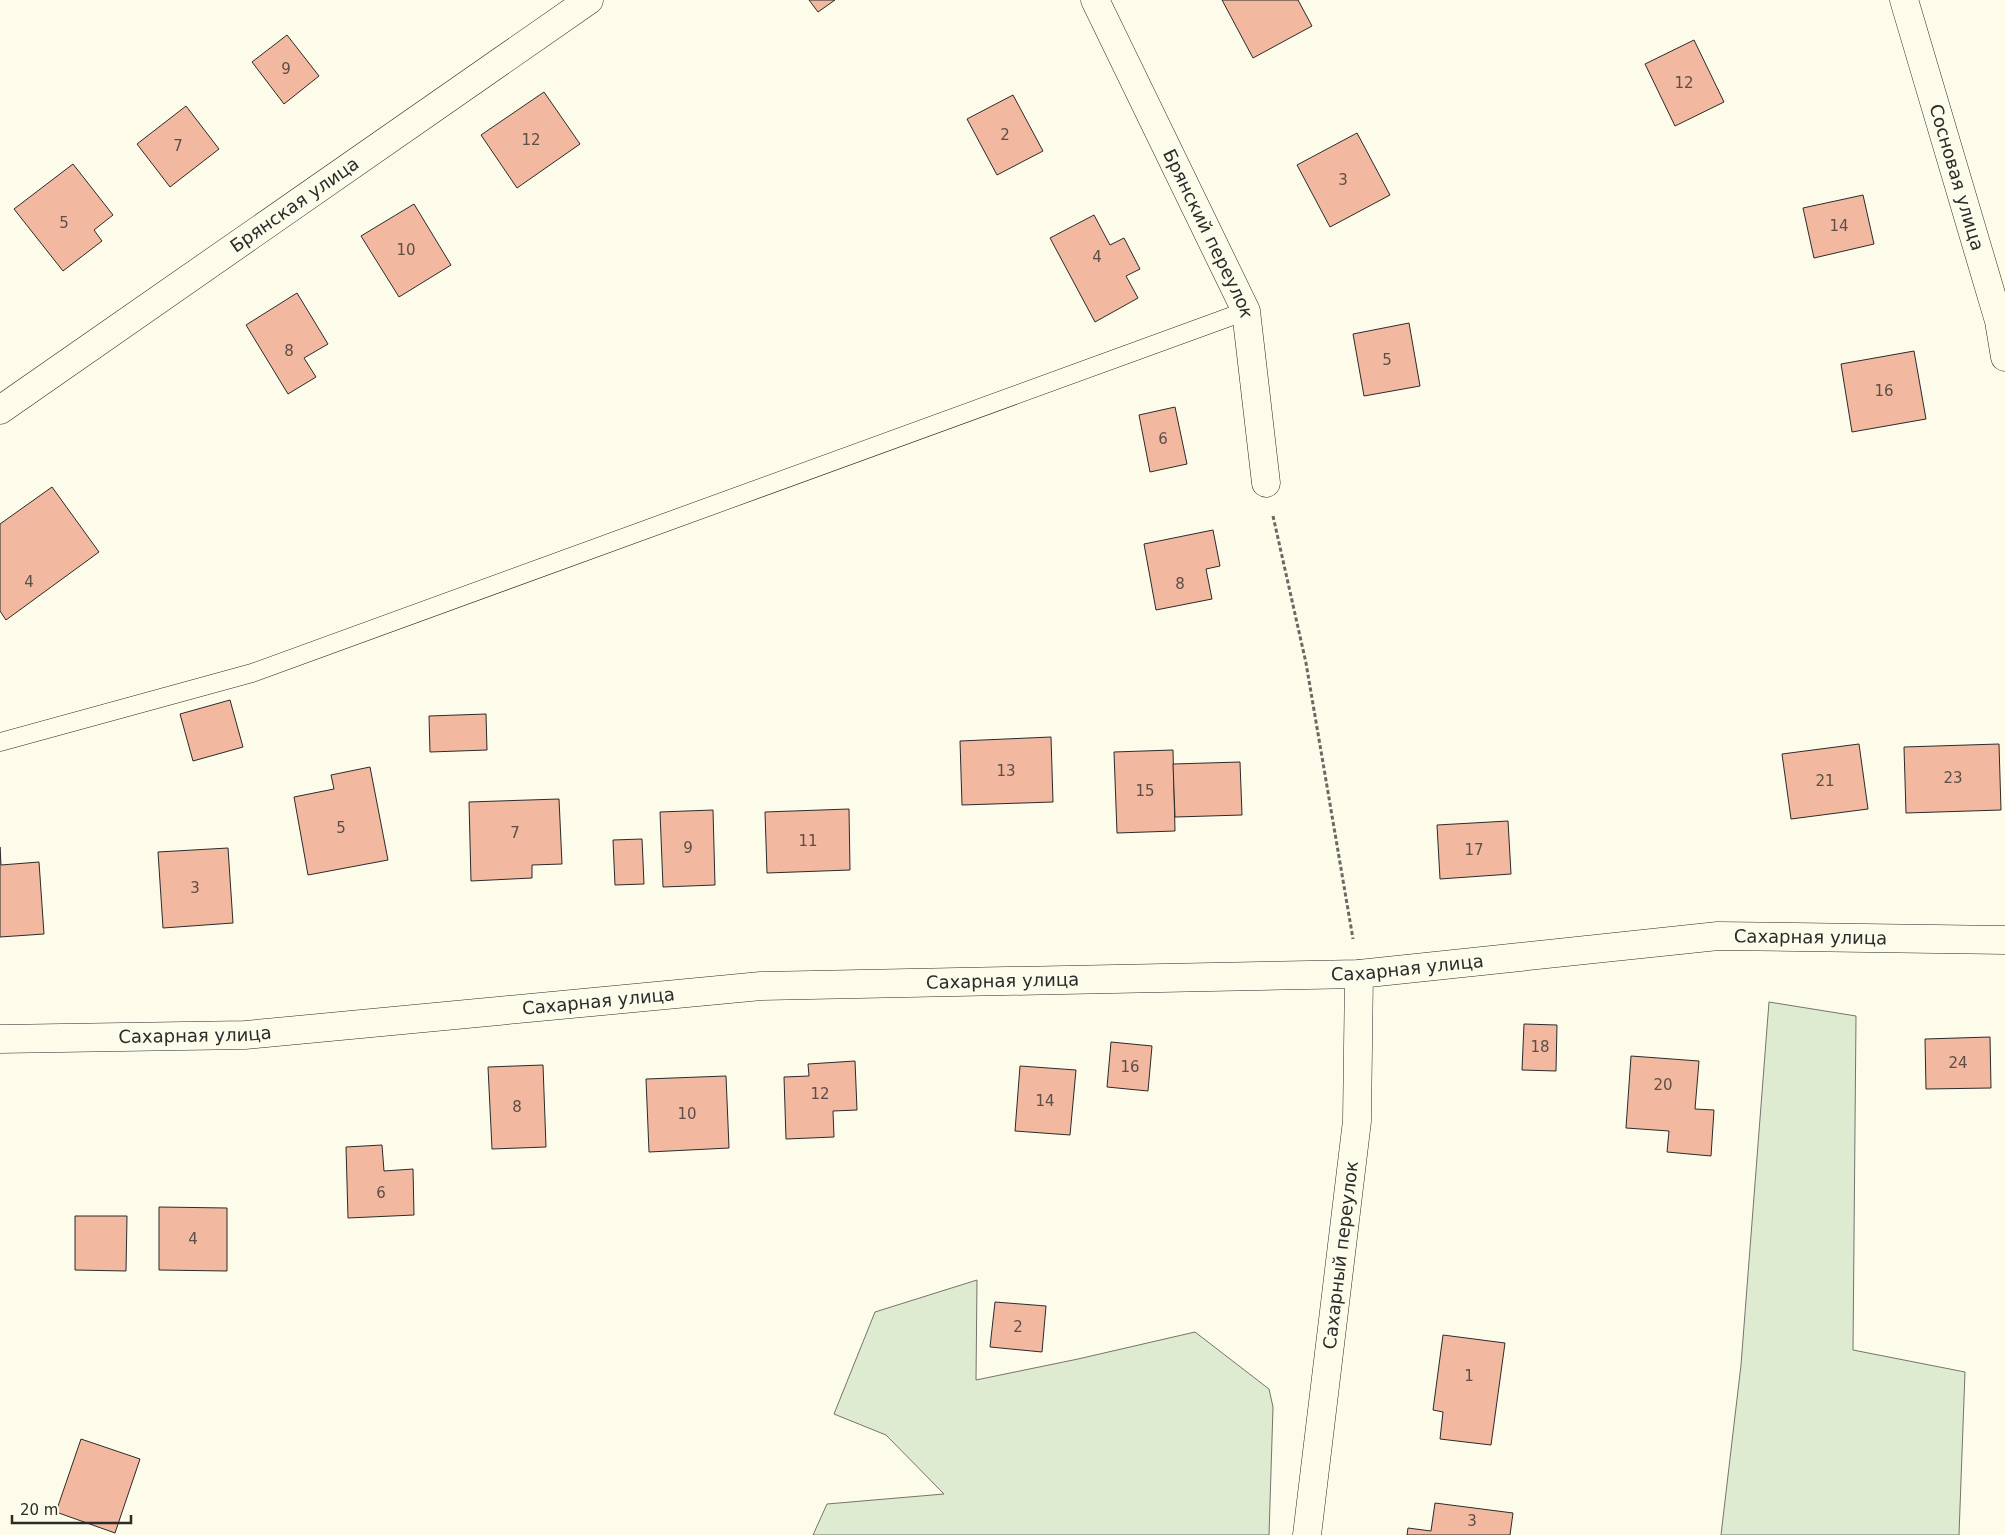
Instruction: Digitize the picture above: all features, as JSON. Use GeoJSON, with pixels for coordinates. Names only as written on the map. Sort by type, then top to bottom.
{"type":"FeatureCollection","features":[{"type":"Feature","properties":{"kind":"street","name":"Брянская улица"},"geometry":{"type":"LineString","coordinates":[[0,410],[589,0]]}},
{"type":"Feature","properties":{"kind":"street","name":"Брянский переулок"},"geometry":{"type":"LineString","coordinates":[[1095,0],[1246,311],[1266,483]]}},
{"type":"Feature","properties":{"kind":"street","name":"Сосновая улица"},"geometry":{"type":"LineString","coordinates":[[1904,0],[1999,321],[2005,357]]}},
{"type":"Feature","properties":{"kind":"street","name":"Сахарная улица"},"geometry":{"type":"LineString","coordinates":[[0,1039],[245,1035],[761,986],[1359,974],[1718,936],[2005,940]]}},
{"type":"Feature","properties":{"kind":"street","name":"Сахарный переулок"},"geometry":{"type":"LineString","coordinates":[[1307,1535],[1357,1121],[1359,974]]}},
{"type":"Feature","properties":{"kind":"lane"},"geometry":{"type":"LineString","coordinates":[[0,742],[252,673],[1246,311]]}},
{"type":"Feature","properties":{"kind":"path"},"geometry":{"type":"LineString","coordinates":[[1266,483],[1306,663],[1359,974]]}},
{"type":"Feature","properties":{"kind":"green space"},"geometry":{"type":"Polygon","coordinates":[[[1769,1002],[1856,1016],[1853,1350],[1965,1372],[1959,1535],[1721,1535],[1741,1365],[1769,1002]]]}},
{"type":"Feature","properties":{"kind":"green space"},"geometry":{"type":"Polygon","coordinates":[[[977,1280],[976,1380],[1195,1332],[1269,1389],[1273,1407],[1269,1535],[813,1535],[827,1504],[944,1494],[886,1435],[834,1414],[875,1312],[977,1280]]]}},
{"type":"Feature","properties":{"kind":"building"},"geometry":{"type":"Polygon","coordinates":[[[809,0],[835,0],[818,12],[809,0]]]}},
{"type":"Feature","properties":{"kind":"building"},"geometry":{"type":"Polygon","coordinates":[[[1222,0],[1298,0],[1312,26],[1253,58],[1222,0]]]}},
{"type":"Feature","properties":{"kind":"building"},"geometry":{"type":"Polygon","coordinates":[[[287,35],[319,76],[284,104],[252,62],[287,35]]]}},
{"type":"Feature","properties":{"kind":"building"},"geometry":{"type":"Polygon","coordinates":[[[1694,40],[1724,102],[1675,126],[1645,64],[1694,40]]]}},
{"type":"Feature","properties":{"kind":"building"},"geometry":{"type":"Polygon","coordinates":[[[544,92],[580,144],[517,188],[481,135],[544,92]]]}},
{"type":"Feature","properties":{"kind":"building"},"geometry":{"type":"Polygon","coordinates":[[[1013,95],[1043,151],[997,175],[967,119],[1013,95]]]}},
{"type":"Feature","properties":{"kind":"building"},"geometry":{"type":"Polygon","coordinates":[[[186,106],[219,149],[170,187],[137,144],[186,106]]]}},
{"type":"Feature","properties":{"kind":"building"},"geometry":{"type":"Polygon","coordinates":[[[1357,133],[1390,195],[1330,227],[1297,165],[1357,133]]]}},
{"type":"Feature","properties":{"kind":"building"},"geometry":{"type":"Polygon","coordinates":[[[73,164],[113,215],[94,230],[102,241],[63,271],[14,209],[73,164]]]}},
{"type":"Feature","properties":{"kind":"building"},"geometry":{"type":"Polygon","coordinates":[[[1863,195],[1874,244],[1814,258],[1803,208],[1863,195]]]}},
{"type":"Feature","properties":{"kind":"building"},"geometry":{"type":"Polygon","coordinates":[[[414,204],[451,265],[399,297],[361,236],[414,204]]]}},
{"type":"Feature","properties":{"kind":"building"},"geometry":{"type":"Polygon","coordinates":[[[1094,215],[1110,245],[1124,238],[1140,269],[1126,276],[1138,298],[1095,322],[1050,238],[1094,215]]]}},
{"type":"Feature","properties":{"kind":"building"},"geometry":{"type":"Polygon","coordinates":[[[297,293],[328,344],[304,358],[316,377],[288,394],[246,325],[297,293]]]}},
{"type":"Feature","properties":{"kind":"building"},"geometry":{"type":"Polygon","coordinates":[[[1409,323],[1420,386],[1364,396],[1353,334],[1409,323]]]}},
{"type":"Feature","properties":{"kind":"building"},"geometry":{"type":"Polygon","coordinates":[[[1914,351],[1926,419],[1852,432],[1841,364],[1914,351]]]}},
{"type":"Feature","properties":{"kind":"building"},"geometry":{"type":"Polygon","coordinates":[[[1175,407],[1187,464],[1150,472],[1139,415],[1175,407]]]}},
{"type":"Feature","properties":{"kind":"building"},"geometry":{"type":"Polygon","coordinates":[[[52,487],[99,552],[6,620],[0,611],[0,524],[52,487]]]}},
{"type":"Feature","properties":{"kind":"building"},"geometry":{"type":"Polygon","coordinates":[[[1213,530],[1220,566],[1206,569],[1212,599],[1156,610],[1144,544],[1213,530]]]}},
{"type":"Feature","properties":{"kind":"building"},"geometry":{"type":"Polygon","coordinates":[[[230,700],[243,747],[193,761],[180,714],[230,700]]]}},
{"type":"Feature","properties":{"kind":"building"},"geometry":{"type":"Polygon","coordinates":[[[486,714],[487,750],[430,752],[429,716],[486,714]]]}},
{"type":"Feature","properties":{"kind":"building"},"geometry":{"type":"Polygon","coordinates":[[[1051,737],[1053,802],[962,805],[960,741],[1051,737]]]}},
{"type":"Feature","properties":{"kind":"building"},"geometry":{"type":"Polygon","coordinates":[[[1859,744],[1868,809],[1791,819],[1782,754],[1859,744]]]}},
{"type":"Feature","properties":{"kind":"building"},"geometry":{"type":"Polygon","coordinates":[[[1999,744],[2001,810],[1906,813],[1904,747],[1999,744]]]}},
{"type":"Feature","properties":{"kind":"building"},"geometry":{"type":"Polygon","coordinates":[[[1173,750],[1175,831],[1117,833],[1114,752],[1173,750]]]}},
{"type":"Feature","properties":{"kind":"building"},"geometry":{"type":"Polygon","coordinates":[[[1240,762],[1242,815],[1175,817],[1173,764],[1240,762]]]}},
{"type":"Feature","properties":{"kind":"building"},"geometry":{"type":"Polygon","coordinates":[[[370,767],[388,860],[308,875],[294,797],[334,789],[331,775],[370,767]]]}},
{"type":"Feature","properties":{"kind":"building"},"geometry":{"type":"Polygon","coordinates":[[[559,799],[562,864],[532,865],[532,878],[471,881],[469,802],[559,799]]]}},
{"type":"Feature","properties":{"kind":"building"},"geometry":{"type":"Polygon","coordinates":[[[849,809],[850,870],[767,873],[765,812],[849,809]]]}},
{"type":"Feature","properties":{"kind":"building"},"geometry":{"type":"Polygon","coordinates":[[[713,810],[715,885],[663,887],[660,812],[713,810]]]}},
{"type":"Feature","properties":{"kind":"building"},"geometry":{"type":"Polygon","coordinates":[[[1508,821],[1511,874],[1440,879],[1437,825],[1508,821]]]}},
{"type":"Feature","properties":{"kind":"building"},"geometry":{"type":"Polygon","coordinates":[[[642,839],[644,884],[615,885],[613,840],[642,839]]]}},
{"type":"Feature","properties":{"kind":"building"},"geometry":{"type":"Polygon","coordinates":[[[0,847],[1,865],[39,862],[44,934],[0,937],[0,847]]]}},
{"type":"Feature","properties":{"kind":"building"},"geometry":{"type":"Polygon","coordinates":[[[228,848],[233,923],[163,928],[158,852],[228,848]]]}},
{"type":"Feature","properties":{"kind":"building"},"geometry":{"type":"Polygon","coordinates":[[[1524,1024],[1557,1025],[1556,1071],[1522,1070],[1524,1024]]]}},
{"type":"Feature","properties":{"kind":"building"},"geometry":{"type":"Polygon","coordinates":[[[1990,1037],[1991,1088],[1926,1089],[1925,1039],[1990,1037]]]}},
{"type":"Feature","properties":{"kind":"building"},"geometry":{"type":"Polygon","coordinates":[[[1111,1042],[1152,1046],[1148,1091],[1107,1087],[1111,1042]]]}},
{"type":"Feature","properties":{"kind":"building"},"geometry":{"type":"Polygon","coordinates":[[[1631,1056],[1699,1061],[1695,1109],[1714,1110],[1711,1156],[1667,1152],[1669,1131],[1626,1128],[1631,1056]]]}},
{"type":"Feature","properties":{"kind":"building"},"geometry":{"type":"Polygon","coordinates":[[[855,1061],[857,1110],[833,1111],[834,1137],[786,1139],[784,1077],[809,1076],[808,1064],[855,1061]]]}},
{"type":"Feature","properties":{"kind":"building"},"geometry":{"type":"Polygon","coordinates":[[[543,1065],[546,1147],[492,1149],[488,1067],[543,1065]]]}},
{"type":"Feature","properties":{"kind":"building"},"geometry":{"type":"Polygon","coordinates":[[[1020,1066],[1076,1070],[1070,1135],[1015,1131],[1020,1066]]]}},
{"type":"Feature","properties":{"kind":"building"},"geometry":{"type":"Polygon","coordinates":[[[726,1076],[729,1148],[649,1152],[646,1079],[726,1076]]]}},
{"type":"Feature","properties":{"kind":"building"},"geometry":{"type":"Polygon","coordinates":[[[382,1145],[384,1171],[413,1169],[414,1215],[348,1218],[346,1147],[382,1145]]]}},
{"type":"Feature","properties":{"kind":"building"},"geometry":{"type":"Polygon","coordinates":[[[159,1207],[227,1208],[227,1271],[159,1270],[159,1207]]]}},
{"type":"Feature","properties":{"kind":"building"},"geometry":{"type":"Polygon","coordinates":[[[75,1216],[127,1216],[126,1271],[75,1270],[75,1216]]]}},
{"type":"Feature","properties":{"kind":"building"},"geometry":{"type":"Polygon","coordinates":[[[995,1302],[1046,1306],[1042,1352],[990,1347],[995,1302]]]}},
{"type":"Feature","properties":{"kind":"building"},"geometry":{"type":"Polygon","coordinates":[[[1443,1335],[1505,1343],[1491,1445],[1440,1439],[1443,1412],[1433,1410],[1443,1335]]]}},
{"type":"Feature","properties":{"kind":"building"},"geometry":{"type":"Polygon","coordinates":[[[81,1439],[140,1459],[115,1533],[56,1512],[81,1439]]]}},
{"type":"Feature","properties":{"kind":"building"},"geometry":{"type":"Polygon","coordinates":[[[1435,1503],[1513,1513],[1510,1535],[1407,1535],[1408,1528],[1431,1531],[1435,1503]]]}}]}
